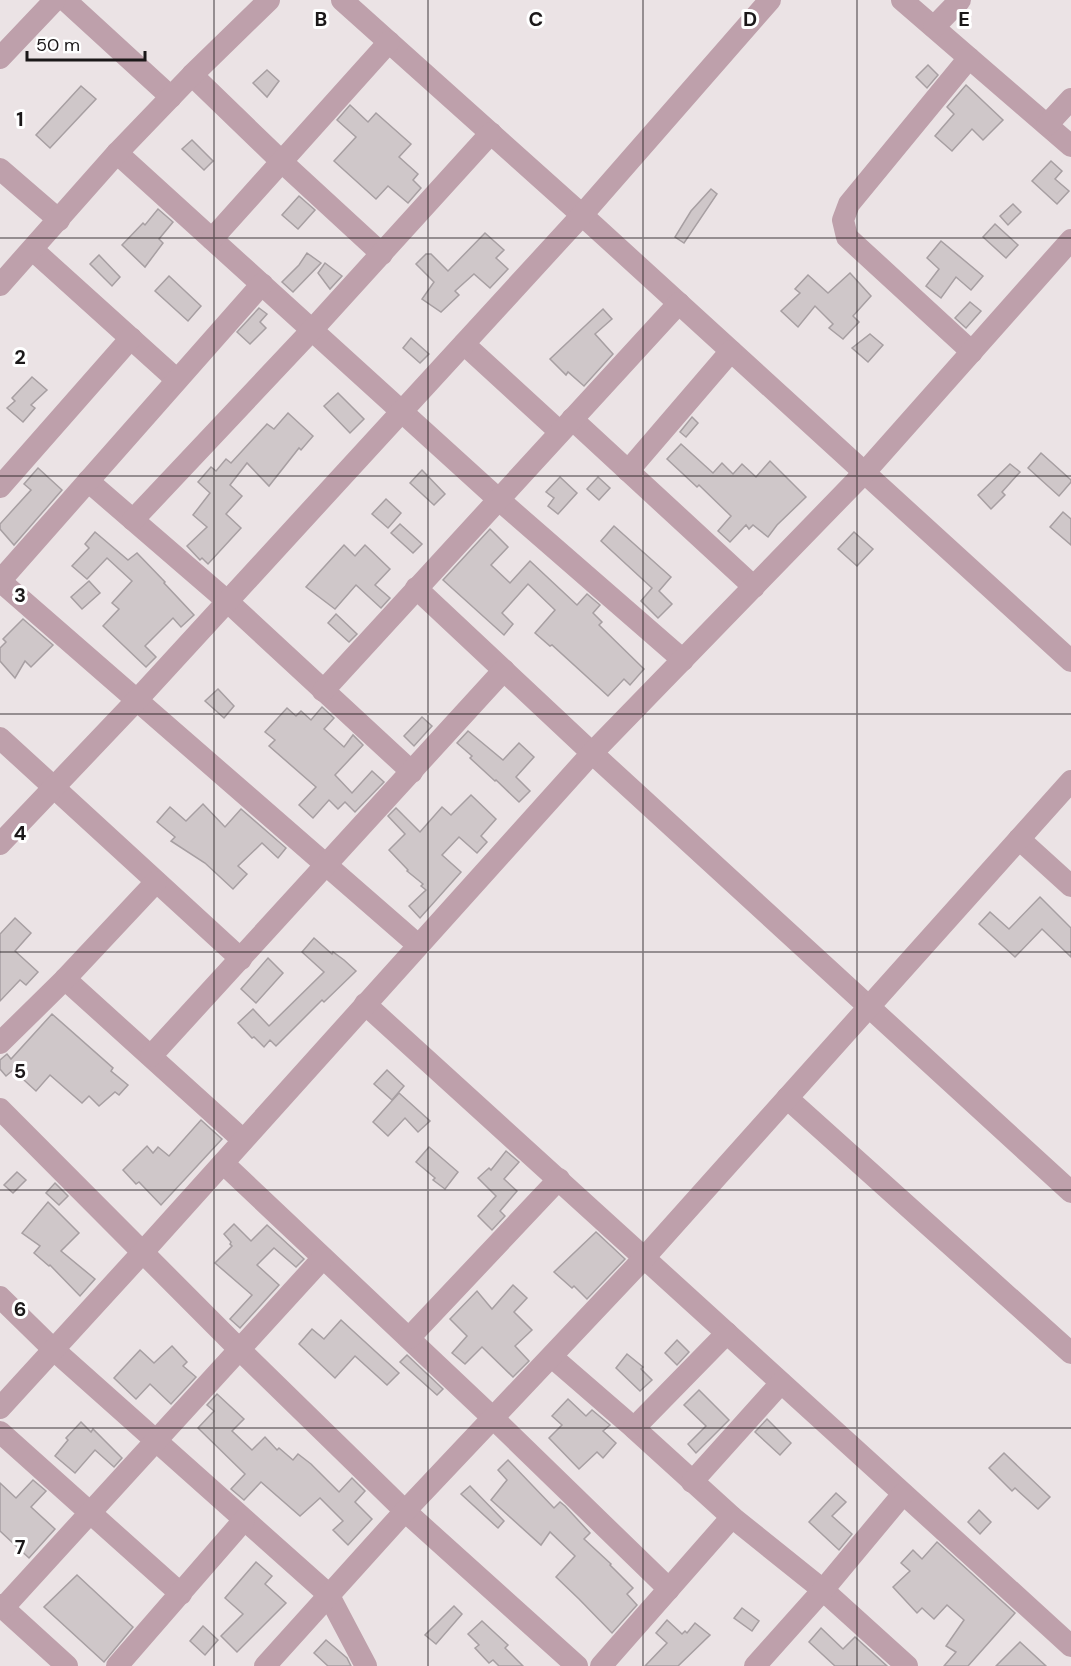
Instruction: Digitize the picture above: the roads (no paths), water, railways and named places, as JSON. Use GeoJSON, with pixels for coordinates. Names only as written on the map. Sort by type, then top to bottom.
{"type":"FeatureCollection","features":[{"type":"Feature","properties":{"kind":"street"},"geometry":{"type":"LineString","coordinates":[[0,58],[55,0]]}},
{"type":"Feature","properties":{"kind":"street"},"geometry":{"type":"LineString","coordinates":[[65,0],[171,97]]}},
{"type":"Feature","properties":{"kind":"street"},"geometry":{"type":"LineString","coordinates":[[0,285],[117,153],[269,0]]}},
{"type":"Feature","properties":{"kind":"street"},"geometry":{"type":"LineString","coordinates":[[342,0],[866,472],[1071,661]]}},
{"type":"Feature","properties":{"kind":"street"},"geometry":{"type":"LineString","coordinates":[[0,844],[136,701],[582,215],[770,0]]}},
{"type":"Feature","properties":{"kind":"street"},"geometry":{"type":"LineString","coordinates":[[902,0],[1071,146]]}},
{"type":"Feature","properties":{"kind":"street"},"geometry":{"type":"LineString","coordinates":[[934,27],[960,0]]}},
{"type":"Feature","properties":{"kind":"street"},"geometry":{"type":"LineString","coordinates":[[212,239],[389,42]]}},
{"type":"Feature","properties":{"kind":"street"},"geometry":{"type":"LineString","coordinates":[[969,58],[849,204],[843,220],[847,237],[972,352]]}},
{"type":"Feature","properties":{"kind":"street"},"geometry":{"type":"LineString","coordinates":[[192,75],[382,254]]}},
{"type":"Feature","properties":{"kind":"street"},"geometry":{"type":"LineString","coordinates":[[1047,125],[1071,99]]}},
{"type":"Feature","properties":{"kind":"street"},"geometry":{"type":"LineString","coordinates":[[133,520],[312,330],[491,133]]}},
{"type":"Feature","properties":{"kind":"street"},"geometry":{"type":"LineString","coordinates":[[117,153],[498,499],[683,660]]}},
{"type":"Feature","properties":{"kind":"street"},"geometry":{"type":"LineString","coordinates":[[0,169],[59,220]]}},
{"type":"Feature","properties":{"kind":"street"},"geometry":{"type":"LineString","coordinates":[[0,1408],[592,753],[866,472],[1071,240]]}},
{"type":"Feature","properties":{"kind":"street"},"geometry":{"type":"LineString","coordinates":[[33,250],[177,380]]}},
{"type":"Feature","properties":{"kind":"street"},"geometry":{"type":"LineString","coordinates":[[262,284],[0,581],[418,945]]}},
{"type":"Feature","properties":{"kind":"street"},"geometry":{"type":"LineString","coordinates":[[323,691],[679,303]]}},
{"type":"Feature","properties":{"kind":"street"},"geometry":{"type":"LineString","coordinates":[[0,487],[131,338]]}},
{"type":"Feature","properties":{"kind":"street"},"geometry":{"type":"LineString","coordinates":[[464,344],[628,471],[754,587]]}},
{"type":"Feature","properties":{"kind":"street"},"geometry":{"type":"LineString","coordinates":[[628,471],[731,351]]}},
{"type":"Feature","properties":{"kind":"street"},"geometry":{"type":"LineString","coordinates":[[88,481],[228,601],[411,772]]}},
{"type":"Feature","properties":{"kind":"street"},"geometry":{"type":"LineString","coordinates":[[416,588],[867,1007],[1071,1192]]}},
{"type":"Feature","properties":{"kind":"street"},"geometry":{"type":"LineString","coordinates":[[150,1056],[504,670]]}},
{"type":"Feature","properties":{"kind":"street"},"geometry":{"type":"LineString","coordinates":[[0,738],[241,959]]}},
{"type":"Feature","properties":{"kind":"street"},"geometry":{"type":"LineString","coordinates":[[265,1666],[405,1511],[645,1257],[1071,781]]}},
{"type":"Feature","properties":{"kind":"street"},"geometry":{"type":"LineString","coordinates":[[1019,839],[1071,886]]}},
{"type":"Feature","properties":{"kind":"street"},"geometry":{"type":"LineString","coordinates":[[0,1043],[65,979],[156,882]]}},
{"type":"Feature","properties":{"kind":"street"},"geometry":{"type":"LineString","coordinates":[[65,979],[243,1140]]}},
{"type":"Feature","properties":{"kind":"street"},"geometry":{"type":"LineString","coordinates":[[365,1004],[1071,1646]]}},
{"type":"Feature","properties":{"kind":"street"},"geometry":{"type":"LineString","coordinates":[[787,1098],[1071,1353]]}},
{"type":"Feature","properties":{"kind":"street"},"geometry":{"type":"LineString","coordinates":[[0,1108],[142,1253],[405,1511],[577,1666]]}},
{"type":"Feature","properties":{"kind":"street"},"geometry":{"type":"LineString","coordinates":[[223,1163],[493,1418],[669,1589]]}},
{"type":"Feature","properties":{"kind":"street"},"geometry":{"type":"LineString","coordinates":[[409,1338],[558,1179]]}},
{"type":"Feature","properties":{"kind":"street"},"geometry":{"type":"LineString","coordinates":[[67,1666],[2,1606],[323,1258]]}},
{"type":"Feature","properties":{"kind":"street"},"geometry":{"type":"LineString","coordinates":[[0,1297],[53,1349],[328,1594],[366,1666]]}},
{"type":"Feature","properties":{"kind":"street"},"geometry":{"type":"LineString","coordinates":[[634,1428],[726,1332]]}},
{"type":"Feature","properties":{"kind":"street"},"geometry":{"type":"LineString","coordinates":[[552,1357],[732,1517],[823,1590],[907,1666]]}},
{"type":"Feature","properties":{"kind":"street"},"geometry":{"type":"LineString","coordinates":[[692,1482],[781,1383]]}},
{"type":"Feature","properties":{"kind":"street"},"geometry":{"type":"LineString","coordinates":[[0,1431],[181,1594]]}},
{"type":"Feature","properties":{"kind":"street"},"geometry":{"type":"LineString","coordinates":[[755,1666],[823,1590],[903,1494]]}},
{"type":"Feature","properties":{"kind":"street"},"geometry":{"type":"LineString","coordinates":[[601,1666],[732,1517]]}},
{"type":"Feature","properties":{"kind":"street"},"geometry":{"type":"LineString","coordinates":[[117,1666],[244,1520]]}}]}
